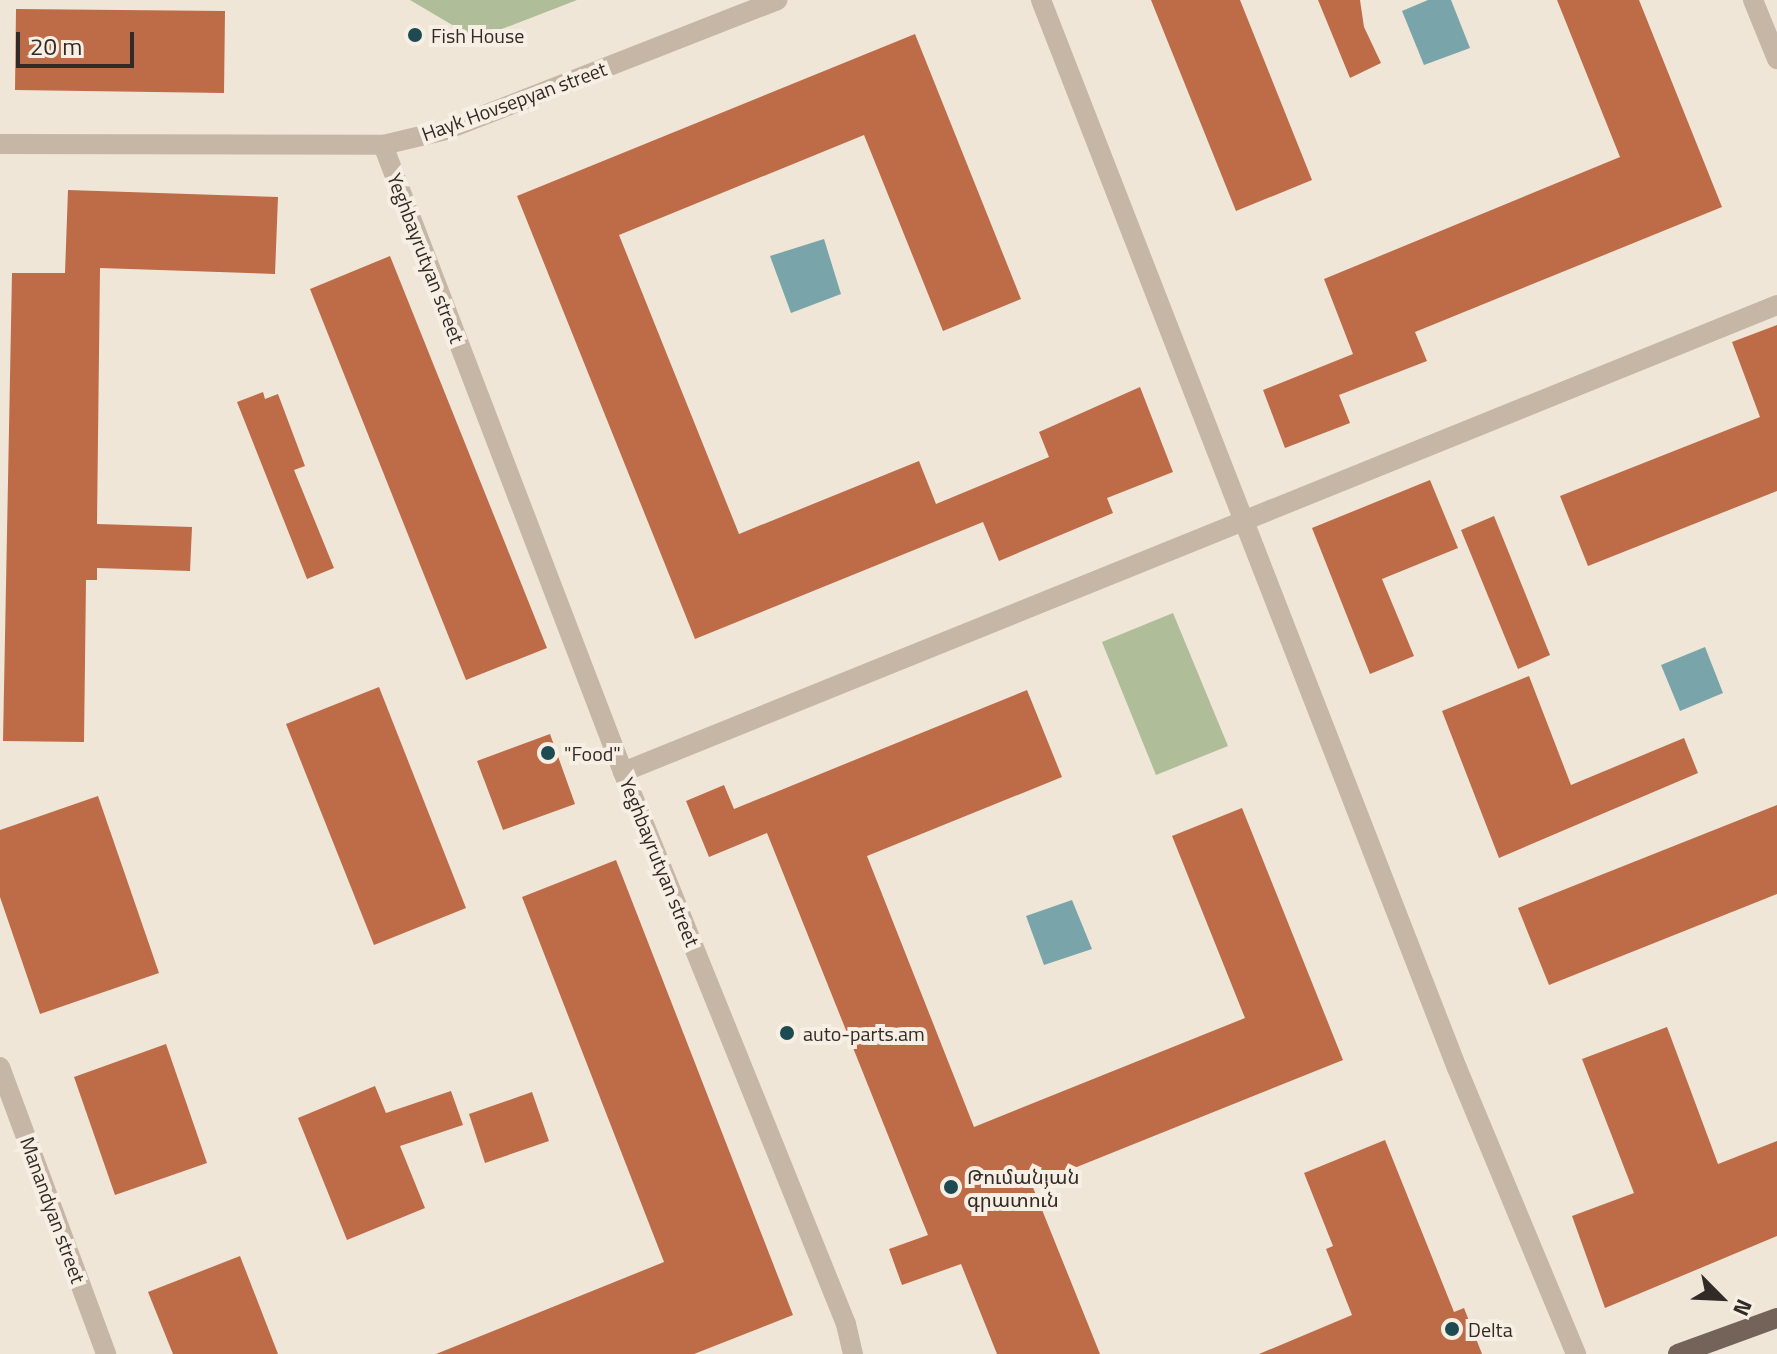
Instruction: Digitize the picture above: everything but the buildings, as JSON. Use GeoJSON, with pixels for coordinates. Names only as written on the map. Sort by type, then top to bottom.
{"type":"FeatureCollection","features":[{"type":"Feature","properties":{"kind":"main road"},"geometry":{"type":"LineString","coordinates":[[1678,1354],[1777,1318]]}},
{"type":"Feature","properties":{"kind":"street","name":"Hayk Hovsepyan street"},"geometry":{"type":"LineString","coordinates":[[0,144],[383,145],[446,130],[777,0]]}},
{"type":"Feature","properties":{"kind":"street"},"geometry":{"type":"LineString","coordinates":[[1041,0],[1457,1068],[1576,1354]]}},
{"type":"Feature","properties":{"kind":"street"},"geometry":{"type":"LineString","coordinates":[[1753,0],[1777,59]]}},
{"type":"Feature","properties":{"kind":"street"},"geometry":{"type":"LineString","coordinates":[[1768,0],[1777,24]]}},
{"type":"Feature","properties":{"kind":"street","name":"Yeghbayrutyan street"},"geometry":{"type":"LineString","coordinates":[[383,145],[623,772],[846,1324],[853,1354]]}},
{"type":"Feature","properties":{"kind":"street"},"geometry":{"type":"LineString","coordinates":[[623,772],[1777,305]]}},
{"type":"Feature","properties":{"kind":"street","name":"Manandyan street"},"geometry":{"type":"LineString","coordinates":[[0,1067],[106,1354]]}},
{"type":"Feature","properties":{"kind":"green space"},"geometry":{"type":"Polygon","coordinates":[[[410,0],[577,0],[476,39],[410,0]]]}},
{"type":"Feature","properties":{"kind":"green space"},"geometry":{"type":"Polygon","coordinates":[[[1173,613],[1228,746],[1156,775],[1102,642],[1173,613]]]}},
{"type":"Feature","properties":{"kind":"water"},"geometry":{"type":"Polygon","coordinates":[[[1428,0],[1451,0],[1470,48],[1424,65],[1402,11],[1428,0]]]}},
{"type":"Feature","properties":{"kind":"water"},"geometry":{"type":"Polygon","coordinates":[[[824,239],[841,294],[791,313],[770,256],[824,239]]]}},
{"type":"Feature","properties":{"kind":"water"},"geometry":{"type":"Polygon","coordinates":[[[1705,647],[1723,693],[1680,711],[1661,665],[1705,647]]]}},
{"type":"Feature","properties":{"kind":"water"},"geometry":{"type":"Polygon","coordinates":[[[1072,900],[1092,949],[1044,965],[1026,916],[1072,900]]]}},
{"type":"Feature","properties":{"kind":"place","name":"Fish House"},"geometry":{"type":"Point","coordinates":[415,35]}},
{"type":"Feature","properties":{"kind":"place","name":"\"Food\""},"geometry":{"type":"Point","coordinates":[548,753]}},
{"type":"Feature","properties":{"kind":"place","name":"auto-parts.am"},"geometry":{"type":"Point","coordinates":[787,1033]}},
{"type":"Feature","properties":{"kind":"place","name":"Թումանյան գրատուն"},"geometry":{"type":"Point","coordinates":[951,1187]}},
{"type":"Feature","properties":{"kind":"place","name":"Delta"},"geometry":{"type":"Point","coordinates":[1452,1329]}}]}
